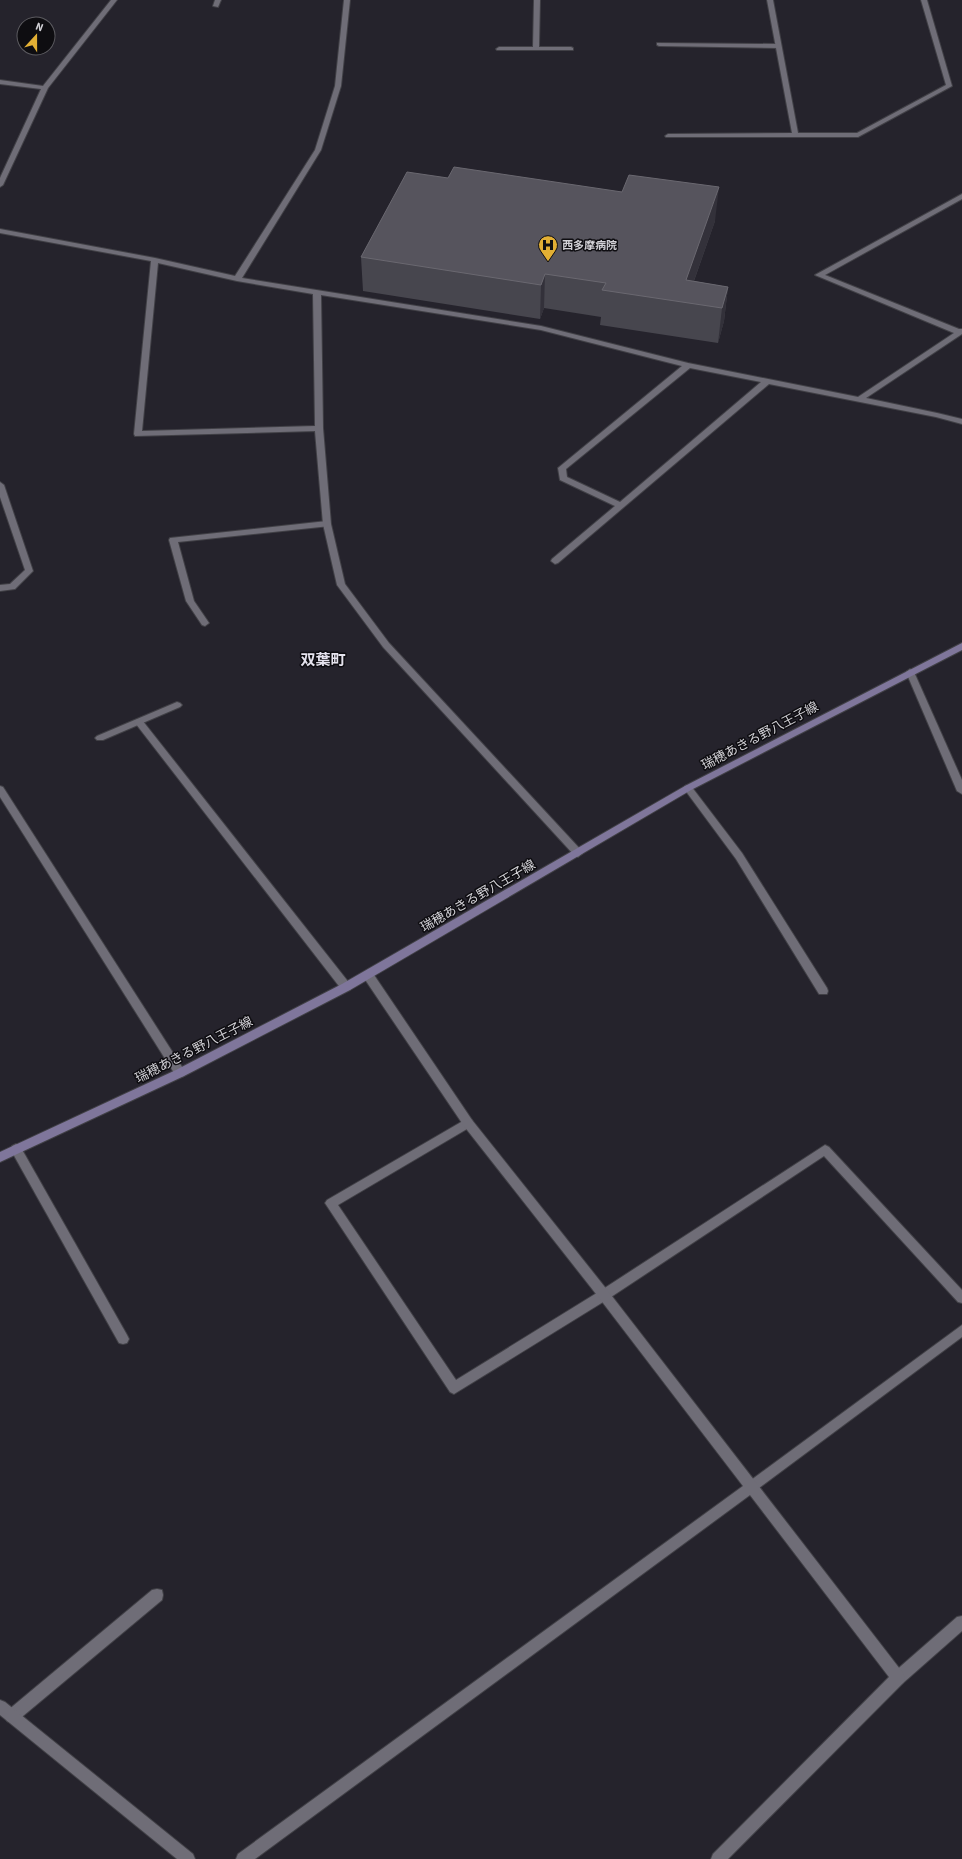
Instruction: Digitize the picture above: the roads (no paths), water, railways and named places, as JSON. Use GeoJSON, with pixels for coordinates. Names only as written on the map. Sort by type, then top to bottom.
{"type":"FeatureCollection","features":[{"type":"Feature","properties":{"kind":"main road","name":"瑞穂あきる野八王子線"},"geometry":{"type":"LineString","coordinates":[[0,1157],[180,1073],[346,987],[688,788],[962,646]]}},
{"type":"Feature","properties":{"kind":"street"},"geometry":{"type":"LineString","coordinates":[[0,185],[45,88],[114,0]]}},
{"type":"Feature","properties":{"kind":"street"},"geometry":{"type":"LineString","coordinates":[[237,279],[318,150],[338,86],[347,0]]}},
{"type":"Feature","properties":{"kind":"street"},"geometry":{"type":"LineString","coordinates":[[536,49],[537,0]]}},
{"type":"Feature","properties":{"kind":"street"},"geometry":{"type":"LineString","coordinates":[[770,0],[795,134]]}},
{"type":"Feature","properties":{"kind":"street"},"geometry":{"type":"LineString","coordinates":[[668,136],[795,134],[858,135],[949,86],[924,0]]}},
{"type":"Feature","properties":{"kind":"street"},"geometry":{"type":"LineString","coordinates":[[659,44],[778,46]]}},
{"type":"Feature","properties":{"kind":"street"},"geometry":{"type":"LineString","coordinates":[[500,49],[570,48]]}},
{"type":"Feature","properties":{"kind":"street"},"geometry":{"type":"LineString","coordinates":[[0,82],[45,88]]}},
{"type":"Feature","properties":{"kind":"street"},"geometry":{"type":"LineString","coordinates":[[960,332],[819,274],[962,196]]}},
{"type":"Feature","properties":{"kind":"street"},"geometry":{"type":"LineString","coordinates":[[0,231],[154,260],[237,279],[541,328],[688,365],[767,382],[860,399],[962,422]]}},
{"type":"Feature","properties":{"kind":"street"},"geometry":{"type":"LineString","coordinates":[[154,260],[138,434],[319,428]]}},
{"type":"Feature","properties":{"kind":"street"},"geometry":{"type":"LineString","coordinates":[[317,292],[319,428],[327,524],[342,585],[382,639],[578,853]]}},
{"type":"Feature","properties":{"kind":"street"},"geometry":{"type":"LineString","coordinates":[[860,399],[960,332]]}},
{"type":"Feature","properties":{"kind":"street"},"geometry":{"type":"LineString","coordinates":[[620,505],[563,478],[562,468],[688,365]]}},
{"type":"Feature","properties":{"kind":"street"},"geometry":{"type":"LineString","coordinates":[[555,561],[767,382]]}},
{"type":"Feature","properties":{"kind":"street"},"geometry":{"type":"LineString","coordinates":[[0,485],[29,571],[12,587],[0,588]]}},
{"type":"Feature","properties":{"kind":"street"},"geometry":{"type":"LineString","coordinates":[[205,623],[190,601],[173,540],[327,524]]}},
{"type":"Feature","properties":{"kind":"street"},"geometry":{"type":"LineString","coordinates":[[910,672],[962,791]]}},
{"type":"Feature","properties":{"kind":"street"},"geometry":{"type":"LineString","coordinates":[[100,738],[177,705]]}},
{"type":"Feature","properties":{"kind":"street"},"geometry":{"type":"LineString","coordinates":[[139,722],[346,987]]}},
{"type":"Feature","properties":{"kind":"street"},"geometry":{"type":"LineString","coordinates":[[688,788],[739,856],[823,991]]}},
{"type":"Feature","properties":{"kind":"street"},"geometry":{"type":"LineString","coordinates":[[0,789],[180,1073]]}},
{"type":"Feature","properties":{"kind":"street"},"geometry":{"type":"LineString","coordinates":[[368,975],[468,1123],[604,1295],[898,1678]]}},
{"type":"Feature","properties":{"kind":"street"},"geometry":{"type":"LineString","coordinates":[[468,1123],[331,1203],[454,1388],[604,1295],[825,1150],[962,1298]]}},
{"type":"Feature","properties":{"kind":"street"},"geometry":{"type":"LineString","coordinates":[[16,1149],[123,1340]]}},
{"type":"Feature","properties":{"kind":"street"},"geometry":{"type":"LineString","coordinates":[[243,1859],[751,1487],[962,1330]]}},
{"type":"Feature","properties":{"kind":"street"},"geometry":{"type":"LineString","coordinates":[[12,1716],[157,1595]]}},
{"type":"Feature","properties":{"kind":"street"},"geometry":{"type":"LineString","coordinates":[[718,1859],[898,1678],[962,1622]]}},
{"type":"Feature","properties":{"kind":"street"},"geometry":{"type":"LineString","coordinates":[[0,1707],[188,1859]]}},
{"type":"Feature","properties":{"kind":"place","name":"西多摩病院"},"geometry":{"type":"Point","coordinates":[548,262]}},
{"type":"Feature","properties":{"kind":"district","name":"双葉町"},"geometry":{"type":"Point","coordinates":[323,660]}}]}
